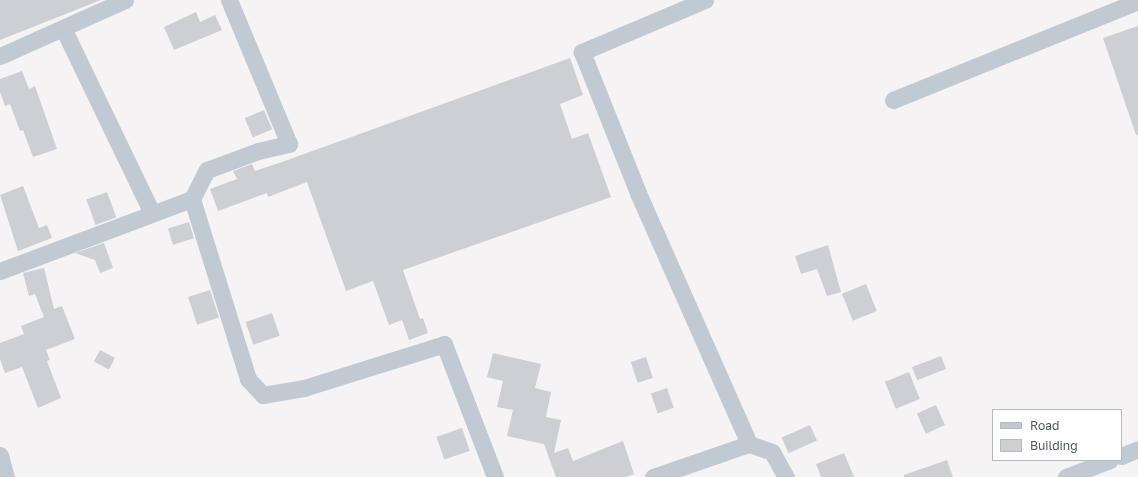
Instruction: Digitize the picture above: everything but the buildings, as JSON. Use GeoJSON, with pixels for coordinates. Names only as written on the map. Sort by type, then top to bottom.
{"type":"FeatureCollection","features":[{"type":"Feature","properties":{"kind":"street"},"geometry":{"type":"LineString","coordinates":[[0,56],[125,0]]}},
{"type":"Feature","properties":{"kind":"street"},"geometry":{"type":"LineString","coordinates":[[0,271],[192,199],[207,170],[258,151],[288,144],[229,0]]}},
{"type":"Feature","properties":{"kind":"street"},"geometry":{"type":"LineString","coordinates":[[705,0],[582,52],[638,193],[749,444]]}},
{"type":"Feature","properties":{"kind":"street"},"geometry":{"type":"LineString","coordinates":[[893,100],[1138,1]]}},
{"type":"Feature","properties":{"kind":"street"},"geometry":{"type":"LineString","coordinates":[[63,28],[152,213]]}},
{"type":"Feature","properties":{"kind":"street"},"geometry":{"type":"LineString","coordinates":[[192,199],[248,380],[263,395],[304,388],[444,344],[495,477]]}},
{"type":"Feature","properties":{"kind":"street"},"geometry":{"type":"LineString","coordinates":[[653,477],[749,444],[772,452],[786,477]]}},
{"type":"Feature","properties":{"kind":"street"},"geometry":{"type":"LineString","coordinates":[[1122,456],[1138,449]]}},
{"type":"Feature","properties":{"kind":"street"},"geometry":{"type":"LineString","coordinates":[[0,455],[6,477]]}},
{"type":"Feature","properties":{"kind":"street"},"geometry":{"type":"LineString","coordinates":[[1066,477],[1107,461]]}}]}
